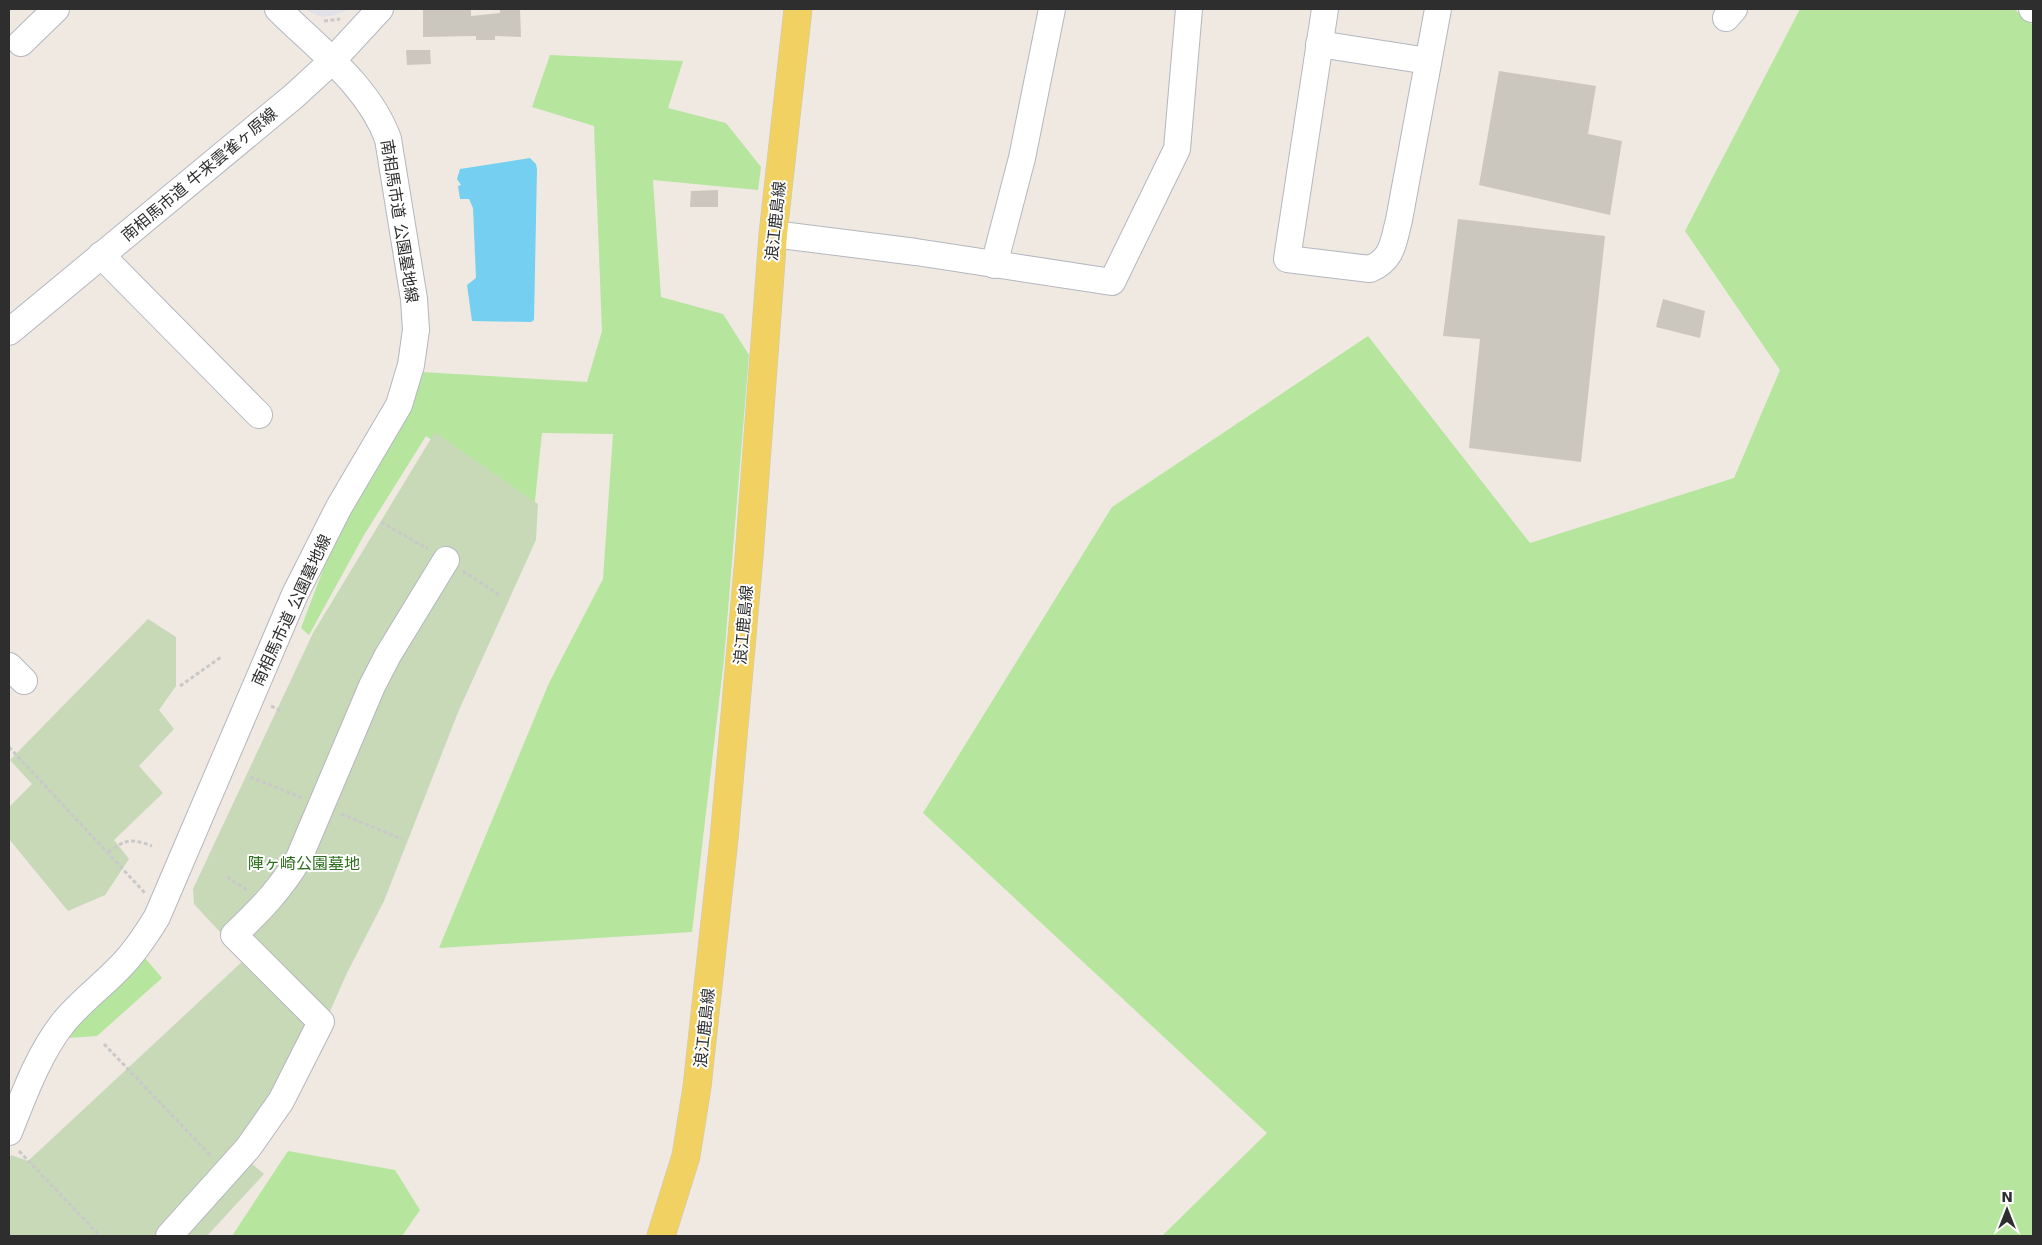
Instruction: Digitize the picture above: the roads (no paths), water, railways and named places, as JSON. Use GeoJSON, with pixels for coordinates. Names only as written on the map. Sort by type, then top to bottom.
{"type":"FeatureCollection","features":[{"type":"Feature","properties":{"kind":"main road","name":"浪江鹿島線"},"geometry":{"type":"LineString","coordinates":[[661,1236],[686,1156],[700,1059],[724,839],[749,557],[772,234],[798,9]]}},
{"type":"Feature","properties":{"kind":"street"},"geometry":{"type":"LineString","coordinates":[[21,43],[56,9]]}},
{"type":"Feature","properties":{"kind":"street","name":"南相馬市道 公園墓地線"},"geometry":{"type":"LineString","coordinates":[[9,1132],[35,1070],[62,1024],[80,1003],[129,957],[160,909],[295,594],[340,507],[399,405],[411,365],[416,330],[414,299],[388,139],[373,106],[278,9]]}},
{"type":"Feature","properties":{"kind":"street","name":"南相馬市道 牛来雲雀ヶ原線"},"geometry":{"type":"LineString","coordinates":[[9,332],[294,96],[331,62],[380,9]]}},
{"type":"Feature","properties":{"kind":"street"},"geometry":{"type":"LineString","coordinates":[[994,265],[1022,158],[1052,9]]}},
{"type":"Feature","properties":{"kind":"street"},"geometry":{"type":"LineString","coordinates":[[772,234],[1112,282],[1117,276],[1177,149],[1189,9]]}},
{"type":"Feature","properties":{"kind":"street"},"geometry":{"type":"LineString","coordinates":[[1324,9],[1287,259],[1370,269],[1382,264],[1390,254],[1405,189],[1438,9]]}},
{"type":"Feature","properties":{"kind":"street"},"geometry":{"type":"LineString","coordinates":[[1319,44],[1428,61]]}},
{"type":"Feature","properties":{"kind":"street"},"geometry":{"type":"LineString","coordinates":[[101,255],[259,415]]}},
{"type":"Feature","properties":{"kind":"street"},"geometry":{"type":"LineString","coordinates":[[169,1236],[248,1148],[281,1101],[321,1022],[234,935],[273,897],[285,882],[298,858],[372,686],[388,655],[446,560]]}},
{"type":"Feature","properties":{"kind":"water"},"geometry":{"type":"Polygon","coordinates":[[[530,158],[536,164],[537,169],[534,320],[531,322],[472,321],[467,285],[476,278],[473,208],[469,199],[460,199],[458,186],[461,185],[457,179],[460,169],[530,158]]]}},
{"type":"Feature","properties":{"kind":"park label","name":"陣ヶ崎公園墓地"},"geometry":{"type":"Point","coordinates":[304,863]}}]}
